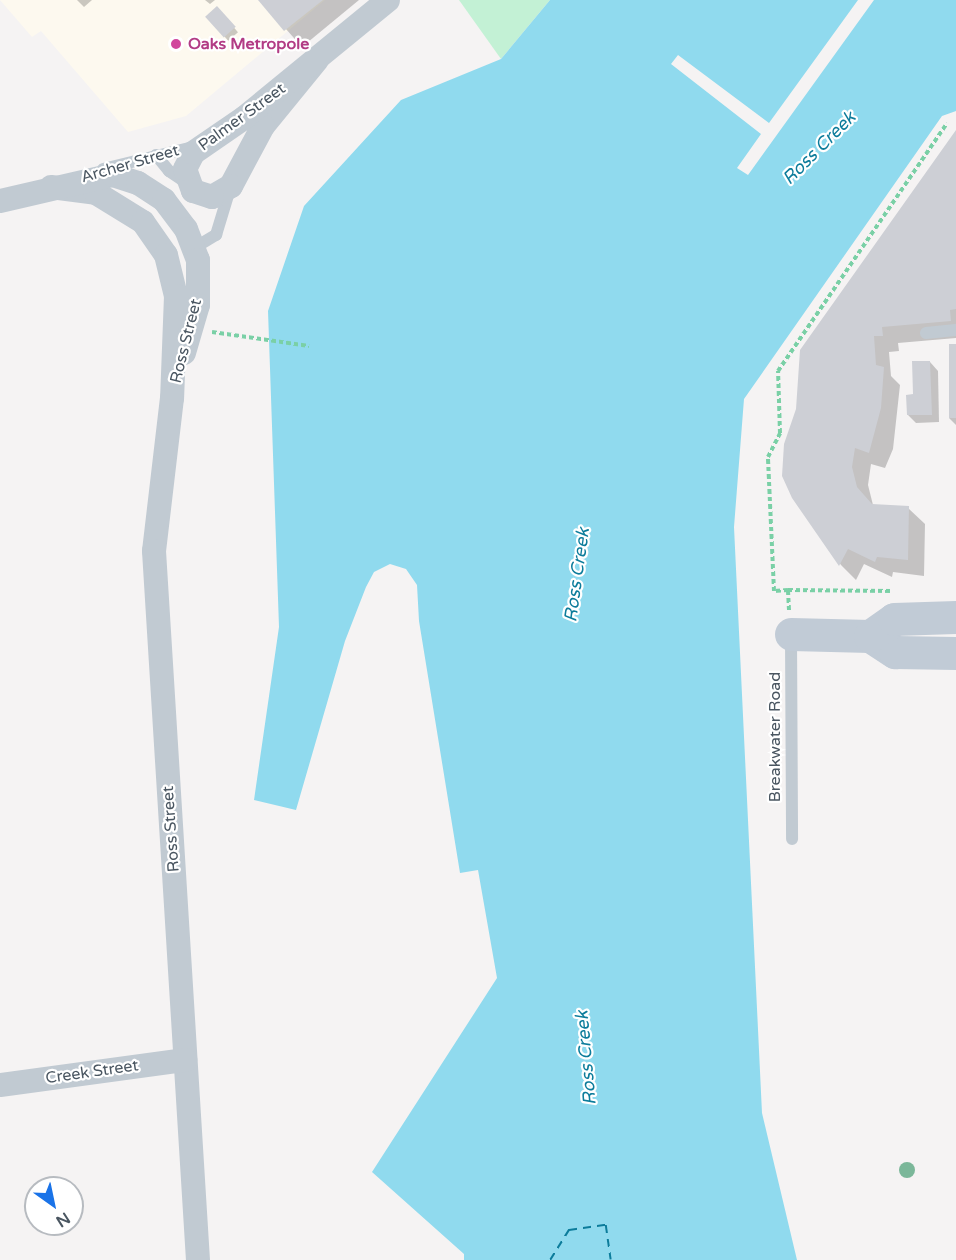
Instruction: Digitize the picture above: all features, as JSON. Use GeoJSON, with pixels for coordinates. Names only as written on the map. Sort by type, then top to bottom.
{"type":"FeatureCollection","features":[{"type":"Feature","properties":{"kind":"street","name":"Palmer Street"},"geometry":{"type":"LineString","coordinates":[[187,183],[187,162],[317,60],[388,0]]}},
{"type":"Feature","properties":{"kind":"street","name":"Palmer Street"},"geometry":{"type":"LineString","coordinates":[[233,182],[263,126],[317,60]]}},
{"type":"Feature","properties":{"kind":"street","name":"Archer Street"},"geometry":{"type":"LineString","coordinates":[[0,201],[51,187],[105,176],[131,179],[173,209],[194,248]]}},
{"type":"Feature","properties":{"kind":"street"},"geometry":{"type":"LineString","coordinates":[[187,183],[195,193],[208,197],[222,193],[233,182]]}},
{"type":"Feature","properties":{"kind":"street","name":"Archer Street"},"geometry":{"type":"LineString","coordinates":[[51,187],[84,190],[108,198],[143,222],[167,258]]}},
{"type":"Feature","properties":{"kind":"street"},"geometry":{"type":"LineString","coordinates":[[167,258],[194,248]]}},
{"type":"Feature","properties":{"kind":"street","name":"Ross Street"},"geometry":{"type":"LineString","coordinates":[[172,398],[198,305],[200,271],[194,248]]}},
{"type":"Feature","properties":{"kind":"street","name":"Ross Street"},"geometry":{"type":"LineString","coordinates":[[167,258],[177,316],[172,398],[154,551],[198,1260]]}},
{"type":"Feature","properties":{"kind":"street"},"geometry":{"type":"LineString","coordinates":[[870,636],[894,619],[956,617]]}},
{"type":"Feature","properties":{"kind":"street"},"geometry":{"type":"LineString","coordinates":[[791,634],[870,636],[895,652],[956,653]]}},
{"type":"Feature","properties":{"kind":"street","name":"Creek Street"},"geometry":{"type":"LineString","coordinates":[[0,1085],[185,1060]]}},
{"type":"Feature","properties":{"kind":"lane","name":"Archer Street"},"geometry":{"type":"LineString","coordinates":[[51,187],[156,155],[210,142]]}},
{"type":"Feature","properties":{"kind":"lane"},"geometry":{"type":"LineString","coordinates":[[156,155],[169,171],[187,183]]}},
{"type":"Feature","properties":{"kind":"lane","name":"Palmer Street"},"geometry":{"type":"LineString","coordinates":[[194,248],[216,235],[233,182]]}},
{"type":"Feature","properties":{"kind":"lane"},"geometry":{"type":"LineString","coordinates":[[926,333],[956,330]]}},
{"type":"Feature","properties":{"kind":"lane","name":"Breakwater Road"},"geometry":{"type":"LineString","coordinates":[[791,634],[792,839]]}},
{"type":"Feature","properties":{"kind":"path"},"geometry":{"type":"LineString","coordinates":[[900,591],[774,591],[768,457],[780,433],[778,371],[947,123]]}},
{"type":"Feature","properties":{"kind":"path"},"geometry":{"type":"LineString","coordinates":[[212,332],[309,346]]}},
{"type":"Feature","properties":{"kind":"path"},"geometry":{"type":"LineString","coordinates":[[788,590],[791,634]]}},
{"type":"Feature","properties":{"kind":"shaded area"},"geometry":{"type":"Polygon","coordinates":[[[0,0],[325,0],[186,116],[128,132],[41,31],[32,37],[0,0]]]}},
{"type":"Feature","properties":{"kind":"green space"},"geometry":{"type":"Polygon","coordinates":[[[459,0],[550,0],[501,59],[459,0]]]}},
{"type":"Feature","properties":{"kind":"water","name":"Ross Creek"},"geometry":{"type":"Polygon","coordinates":[[[550,0],[956,0],[956,111],[942,116],[744,399],[734,527],[762,1113],[797,1260],[464,1260],[464,1254],[372,1172],[497,978],[478,870],[460,873],[419,621],[417,585],[406,569],[390,564],[374,572],[366,587],[345,641],[296,810],[254,800],[279,627],[268,311],[304,206],[401,100],[501,59],[550,0]]]}},
{"type":"Feature","properties":{"kind":"pier"},"geometry":{"type":"Polygon","coordinates":[[[858,0],[874,0],[748,175],[737,168],[761,134],[671,64],[678,55],[769,123],[858,0]]]}},
{"type":"Feature","properties":{"kind":"building"},"geometry":{"type":"Polygon","coordinates":[[[258,0],[323,0],[284,31],[258,0]]]}},
{"type":"Feature","properties":{"kind":"building"},"geometry":{"type":"Polygon","coordinates":[[[217,6],[236,27],[224,38],[205,17],[217,6]]]}},
{"type":"Feature","properties":{"kind":"building"},"geometry":{"type":"Polygon","coordinates":[[[956,130],[956,309],[950,310],[951,321],[882,327],[883,336],[874,336],[876,365],[884,367],[881,408],[869,453],[855,448],[852,467],[857,487],[872,504],[909,506],[908,560],[877,557],[875,562],[848,549],[839,566],[792,498],[782,476],[784,444],[796,409],[800,350],[956,130]]]}},
{"type":"Feature","properties":{"kind":"building"},"geometry":{"type":"Polygon","coordinates":[[[949,344],[956,344],[956,418],[949,418],[949,344]]]}},
{"type":"Feature","properties":{"kind":"building"},"geometry":{"type":"Polygon","coordinates":[[[912,361],[930,361],[932,415],[907,415],[906,395],[913,394],[912,361]]]}},
{"type":"Feature","properties":{"kind":"ferry route"},"geometry":{"type":"LineString","coordinates":[[550,1260],[569,1230],[606,1225],[611,1260]]}},
{"type":"Feature","properties":{"kind":"place","name":"Oaks Metropole"},"geometry":{"type":"Point","coordinates":[176,44]}}]}
